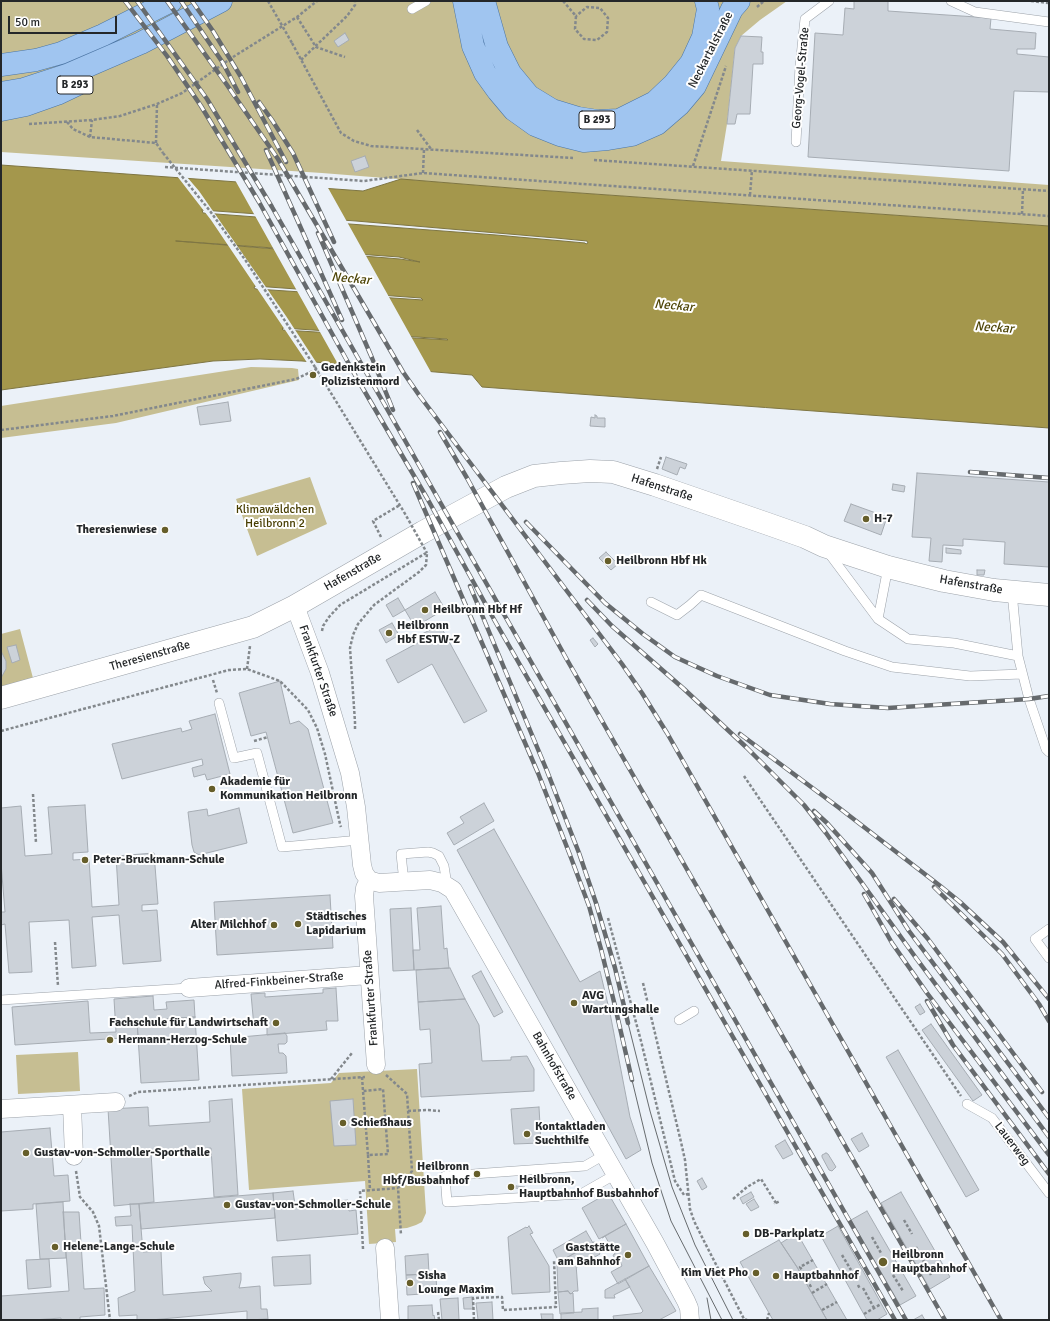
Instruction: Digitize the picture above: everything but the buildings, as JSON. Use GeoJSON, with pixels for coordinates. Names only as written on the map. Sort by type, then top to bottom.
{"type":"FeatureCollection","features":[{"type":"Feature","properties":{"kind":"main road"},"geometry":{"type":"LineString","coordinates":[[1,65],[36,60],[62,53],[103,35],[171,1]]}},
{"type":"Feature","properties":{"kind":"main road","name":"B 293"},"geometry":{"type":"LineString","coordinates":[[1,110],[26,105],[57,94],[102,72],[141,43],[221,1]]}},
{"type":"Feature","properties":{"kind":"main road","name":"Neckartalstraße"},"geometry":{"type":"LineString","coordinates":[[464,1],[474,46],[485,73],[514,110],[535,125],[584,141],[632,135],[658,124],[679,105],[695,86],[732,9],[747,5]]}},
{"type":"Feature","properties":{"kind":"main road","name":"Neckartalstraße"},"geometry":{"type":"LineString","coordinates":[[484,1],[497,47],[510,73],[530,96],[552,110],[578,118],[598,121],[619,120],[655,102],[674,84],[691,63],[702,37],[708,9],[706,1]]}},
{"type":"Feature","properties":{"kind":"main road"},"geometry":{"type":"LineString","coordinates":[[1,93],[24,88],[67,75],[141,43]]}},
{"type":"Feature","properties":{"kind":"main road","name":"Hafenstraße"},"geometry":{"type":"LineString","coordinates":[[295,606],[422,532],[506,487],[534,476],[561,472],[590,471],[613,472],[655,485],[805,537],[824,546],[888,567],[944,581],[994,590],[1049,595]]}},
{"type":"Feature","properties":{"kind":"main road","name":"Theresienstraße"},"geometry":{"type":"LineString","coordinates":[[1,698],[253,627],[295,606]]}},
{"type":"Feature","properties":{"kind":"street","name":"Frankfurter Straße"},"geometry":{"type":"LineString","coordinates":[[295,606],[320,674],[343,751],[353,790],[363,868],[369,880],[365,888],[364,896],[376,1071]]}},
{"type":"Feature","properties":{"kind":"street"},"geometry":{"type":"LineString","coordinates":[[369,880],[379,883],[430,880],[448,885]]}},
{"type":"Feature","properties":{"kind":"street","name":"Bahnhofstraße"},"geometry":{"type":"LineString","coordinates":[[448,885],[453,890],[616,1174],[686,1301],[689,1308],[690,1320]]}},
{"type":"Feature","properties":{"kind":"street","name":"Alfred-Finkbeiner-Straße"},"geometry":{"type":"LineString","coordinates":[[189,988],[369,975]]}},
{"type":"Feature","properties":{"kind":"street"},"geometry":{"type":"LineString","coordinates":[[1,1109],[116,1102]]}},
{"type":"Feature","properties":{"kind":"street"},"geometry":{"type":"LineString","coordinates":[[72,1105],[74,1156]]}},
{"type":"Feature","properties":{"kind":"street"},"geometry":{"type":"LineString","coordinates":[[385,1248],[390,1320]]}},
{"type":"Feature","properties":{"kind":"lane"},"geometry":{"type":"LineString","coordinates":[[412,9],[426,1]]}},
{"type":"Feature","properties":{"kind":"lane","name":"Georg-Vogel-Straße"},"geometry":{"type":"LineString","coordinates":[[796,142],[800,66],[805,18],[829,1]]}},
{"type":"Feature","properties":{"kind":"lane"},"geometry":{"type":"LineString","coordinates":[[951,1],[975,12],[1049,22]]}},
{"type":"Feature","properties":{"kind":"lane"},"geometry":{"type":"LineString","coordinates":[[824,546],[878,619],[908,639],[954,643],[1018,656]]}},
{"type":"Feature","properties":{"kind":"lane"},"geometry":{"type":"LineString","coordinates":[[878,619],[888,567]]}},
{"type":"Feature","properties":{"kind":"lane"},"geometry":{"type":"LineString","coordinates":[[1012,592],[1018,656],[1022,674],[1046,749],[1049,752]]}},
{"type":"Feature","properties":{"kind":"lane"},"geometry":{"type":"LineString","coordinates":[[652,602],[677,615],[701,595],[845,651],[892,667],[970,676],[1022,674]]}},
{"type":"Feature","properties":{"kind":"lane"},"geometry":{"type":"LineString","coordinates":[[219,703],[234,758],[257,753],[282,847],[360,840]]}},
{"type":"Feature","properties":{"kind":"lane"},"geometry":{"type":"LineString","coordinates":[[404,882],[401,854],[428,852],[439,856],[444,866],[448,885]]}},
{"type":"Feature","properties":{"kind":"lane"},"geometry":{"type":"LineString","coordinates":[[1049,929],[1034,939],[1049,958]]}},
{"type":"Feature","properties":{"kind":"lane"},"geometry":{"type":"LineString","coordinates":[[1,1000],[189,988]]}},
{"type":"Feature","properties":{"kind":"lane"},"geometry":{"type":"LineString","coordinates":[[678,1020],[694,1012]]}},
{"type":"Feature","properties":{"kind":"lane","name":"Lauerweg"},"geometry":{"type":"LineString","coordinates":[[967,1104],[992,1118],[1049,1193]]}},
{"type":"Feature","properties":{"kind":"lane"},"geometry":{"type":"LineString","coordinates":[[604,1155],[585,1166],[445,1176],[447,1202],[582,1194],[616,1174]]}},
{"type":"Feature","properties":{"kind":"path"},"geometry":{"type":"LineString","coordinates":[[268,1],[341,133],[354,141],[371,146],[579,159]]}},
{"type":"Feature","properties":{"kind":"path"},"geometry":{"type":"LineString","coordinates":[[23,124],[92,120],[120,116],[157,104],[182,93],[233,57],[297,17],[317,1]]}},
{"type":"Feature","properties":{"kind":"path"},"geometry":{"type":"LineString","coordinates":[[301,60],[347,16],[355,4],[355,1]]}},
{"type":"Feature","properties":{"kind":"path"},"geometry":{"type":"LineString","coordinates":[[563,1],[576,16],[575,29],[584,39],[597,40],[607,32],[608,18],[600,8],[587,7],[576,16]]}},
{"type":"Feature","properties":{"kind":"path"},"geometry":{"type":"LineString","coordinates":[[747,5],[764,1]]}},
{"type":"Feature","properties":{"kind":"path"},"geometry":{"type":"LineString","coordinates":[[1031,1],[1049,3]]}},
{"type":"Feature","properties":{"kind":"path"},"geometry":{"type":"LineString","coordinates":[[297,17],[316,47],[345,57]]}},
{"type":"Feature","properties":{"kind":"path"},"geometry":{"type":"LineString","coordinates":[[693,166],[728,60]]}},
{"type":"Feature","properties":{"kind":"path"},"geometry":{"type":"LineString","coordinates":[[157,104],[156,143],[210,211],[316,368],[400,505],[427,553],[426,565],[420,572],[374,605],[358,624],[353,635],[350,648],[355,722],[354,735],[343,751]]}},
{"type":"Feature","properties":{"kind":"path"},"geometry":{"type":"LineString","coordinates":[[90,136],[92,120]]}},
{"type":"Feature","properties":{"kind":"path"},"geometry":{"type":"LineString","coordinates":[[66,122],[73,129],[90,136],[156,143]]}},
{"type":"Feature","properties":{"kind":"path"},"geometry":{"type":"LineString","coordinates":[[418,130],[431,149]]}},
{"type":"Feature","properties":{"kind":"path"},"geometry":{"type":"LineString","coordinates":[[423,173],[424,149]]}},
{"type":"Feature","properties":{"kind":"path"},"geometry":{"type":"LineString","coordinates":[[586,159],[752,169],[1049,191]]}},
{"type":"Feature","properties":{"kind":"path"},"geometry":{"type":"LineString","coordinates":[[165,167],[364,181],[423,173],[1049,216]]}},
{"type":"Feature","properties":{"kind":"path"},"geometry":{"type":"LineString","coordinates":[[750,195],[752,169]]}},
{"type":"Feature","properties":{"kind":"path"},"geometry":{"type":"LineString","coordinates":[[1022,214],[1023,189]]}},
{"type":"Feature","properties":{"kind":"path"},"geometry":{"type":"LineString","coordinates":[[1,430],[113,416],[296,379],[316,368]]}},
{"type":"Feature","properties":{"kind":"path"},"geometry":{"type":"LineString","coordinates":[[657,469],[661,457]]}},
{"type":"Feature","properties":{"kind":"path"},"geometry":{"type":"LineString","coordinates":[[651,467],[664,472]]}},
{"type":"Feature","properties":{"kind":"path"},"geometry":{"type":"LineString","coordinates":[[383,541],[373,521],[400,505]]}},
{"type":"Feature","properties":{"kind":"path"},"geometry":{"type":"LineString","coordinates":[[412,526],[418,523]]}},
{"type":"Feature","properties":{"kind":"path"},"geometry":{"type":"LineString","coordinates":[[308,640],[322,636],[323,626],[340,604],[427,553]]}},
{"type":"Feature","properties":{"kind":"path"},"geometry":{"type":"LineString","coordinates":[[744,776],[967,1104]]}},
{"type":"Feature","properties":{"kind":"path"},"geometry":{"type":"LineString","coordinates":[[33,794],[36,843]]}},
{"type":"Feature","properties":{"kind":"path"},"geometry":{"type":"LineString","coordinates":[[608,918],[641,1041],[675,1181],[684,1195],[688,1194]]}},
{"type":"Feature","properties":{"kind":"path"},"geometry":{"type":"LineString","coordinates":[[55,942],[58,996]]}},
{"type":"Feature","properties":{"kind":"path"},"geometry":{"type":"LineString","coordinates":[[643,983],[682,1142],[690,1209],[694,1221],[745,1320]]}},
{"type":"Feature","properties":{"kind":"path"},"geometry":{"type":"LineString","coordinates":[[331,1079],[352,1053]]}},
{"type":"Feature","properties":{"kind":"path"},"geometry":{"type":"LineString","coordinates":[[116,1102],[138,1092],[362,1077],[376,1071],[386,1076],[407,1094],[412,1171],[398,1188],[401,1235]]}},
{"type":"Feature","properties":{"kind":"path"},"geometry":{"type":"LineString","coordinates":[[362,1077],[370,1190]]}},
{"type":"Feature","properties":{"kind":"path"},"geometry":{"type":"LineString","coordinates":[[363,1090],[383,1089],[388,1154],[368,1156]]}},
{"type":"Feature","properties":{"kind":"path"},"geometry":{"type":"LineString","coordinates":[[408,1111],[440,1111]]}},
{"type":"Feature","properties":{"kind":"path"},"geometry":{"type":"LineString","coordinates":[[540,1125],[574,1124]]}},
{"type":"Feature","properties":{"kind":"path"},"geometry":{"type":"LineString","coordinates":[[74,1156],[80,1196],[93,1212],[99,1226],[110,1320]]}},
{"type":"Feature","properties":{"kind":"path"},"geometry":{"type":"LineString","coordinates":[[733,1199],[747,1187],[761,1179],[775,1204],[780,1201]]}},
{"type":"Feature","properties":{"kind":"path"},"geometry":{"type":"LineString","coordinates":[[363,1249],[360,1191],[398,1188]]}},
{"type":"Feature","properties":{"kind":"path"},"geometry":{"type":"LineString","coordinates":[[904,1220],[912,1234]]}},
{"type":"Feature","properties":{"kind":"path"},"geometry":{"type":"LineString","coordinates":[[872,1237],[881,1253]]}},
{"type":"Feature","properties":{"kind":"path"},"geometry":{"type":"LineString","coordinates":[[916,1247],[931,1275]]}},
{"type":"Feature","properties":{"kind":"path"},"geometry":{"type":"LineString","coordinates":[[842,1255],[851,1270]]}},
{"type":"Feature","properties":{"kind":"path"},"geometry":{"type":"LineString","coordinates":[[474,1320],[473,1298],[502,1297],[503,1310],[556,1307],[554,1260]]}},
{"type":"Feature","properties":{"kind":"path"},"geometry":{"type":"LineString","coordinates":[[811,1287],[800,1267],[813,1260]]}},
{"type":"Feature","properties":{"kind":"path"},"geometry":{"type":"LineString","coordinates":[[893,1275],[903,1292]]}},
{"type":"Feature","properties":{"kind":"path"},"geometry":{"type":"LineString","coordinates":[[812,1292],[827,1284]]}},
{"type":"Feature","properties":{"kind":"path"},"geometry":{"type":"LineString","coordinates":[[858,1285],[874,1308]]}},
{"type":"Feature","properties":{"kind":"path"},"geometry":{"type":"LineString","coordinates":[[822,1310],[837,1302]]}},
{"type":"Feature","properties":{"kind":"path"},"geometry":{"type":"LineString","coordinates":[[864,1314],[881,1304]]}},
{"type":"Feature","properties":{"kind":"path"},"geometry":{"type":"LineString","coordinates":[[438,1312],[439,1320]]}},
{"type":"Feature","properties":{"kind":"path"},"geometry":{"type":"LineString","coordinates":[[768,1320],[769,1313]]}},
{"type":"Feature","properties":{"kind":"green space"},"geometry":{"type":"Polygon","coordinates":[[[1,1],[787,1],[760,20],[741,36],[735,48],[727,124],[721,161],[1049,185],[1049,226],[523,189],[322,173],[1,152],[1,1]]]}},
{"type":"Feature","properties":{"kind":"green space"},"geometry":{"type":"Polygon","coordinates":[[[251,367],[298,369],[299,380],[116,423],[1,438],[1,406],[251,367]]]}},
{"type":"Feature","properties":{"kind":"green space","name":"Klimawäldchen Heilbronn 2"},"geometry":{"type":"Polygon","coordinates":[[[310,477],[327,524],[257,556],[236,499],[310,477]]]}},
{"type":"Feature","properties":{"kind":"green space"},"geometry":{"type":"Polygon","coordinates":[[[20,629],[33,678],[1,687],[1,634],[20,629]]]}},
{"type":"Feature","properties":{"kind":"green space"},"geometry":{"type":"Polygon","coordinates":[[[78,1052],[80,1091],[18,1094],[16,1055],[78,1052]]]}},
{"type":"Feature","properties":{"kind":"green space"},"geometry":{"type":"Polygon","coordinates":[[[417,1069],[426,1213],[422,1222],[407,1228],[395,1229],[396,1242],[369,1244],[365,1181],[249,1190],[242,1089],[331,1083],[339,1073],[417,1069]]]}},
{"type":"Feature","properties":{"kind":"water","name":"Neckar"},"geometry":{"type":"Polygon","coordinates":[[[1,165],[363,191],[401,179],[1049,226],[1049,428],[482,387],[472,375],[260,359],[213,361],[1,390],[1,165]],[[202,210],[203,213],[588,243],[587,241],[556,238],[356,221],[202,210]],[[176,241],[400,259],[420,262],[399,257],[176,241]],[[255,286],[254,288],[423,300],[421,298],[255,286]],[[283,328],[283,330],[448,340],[283,328]]]}},
{"type":"Feature","properties":{"kind":"pier"},"geometry":{"type":"Polygon","coordinates":[[[177,176],[187,177],[199,191],[286,316],[318,365],[308,364],[211,220],[177,176]]]}},
{"type":"Feature","properties":{"kind":"pier"},"geometry":{"type":"Polygon","coordinates":[[[235,180],[327,186],[432,374],[339,366],[235,180]]]}},
{"type":"Feature","properties":{"kind":"tram line"},"geometry":{"type":"LineString","coordinates":[[628,1023],[650,1111],[672,1187],[695,1245],[733,1320]]}},
{"type":"Feature","properties":{"kind":"tram line"},"geometry":{"type":"LineString","coordinates":[[632,1080],[652,1163],[671,1221],[722,1320]]}},
{"type":"Feature","properties":{"kind":"tram line"},"geometry":{"type":"LineString","coordinates":[[707,1298],[711,1320]]}},
{"type":"Feature","properties":{"kind":"railway"},"geometry":{"type":"LineString","coordinates":[[125,1],[167,56],[201,106],[259,202],[355,375],[427,498],[496,623],[895,1320]]}},
{"type":"Feature","properties":{"kind":"railway"},"geometry":{"type":"LineString","coordinates":[[137,1],[207,99],[272,207],[906,1320]]}},
{"type":"Feature","properties":{"kind":"railway"},"geometry":{"type":"LineString","coordinates":[[167,1],[278,159],[403,372],[622,664],[642,693],[667,733],[1001,1320]]}},
{"type":"Feature","properties":{"kind":"railway"},"geometry":{"type":"LineString","coordinates":[[181,1],[223,63],[238,92]]}},
{"type":"Feature","properties":{"kind":"railway"},"geometry":{"type":"LineString","coordinates":[[192,1],[213,31],[241,77],[286,162]]}},
{"type":"Feature","properties":{"kind":"railway"},"geometry":{"type":"LineString","coordinates":[[259,102],[293,153],[334,242]]}},
{"type":"Feature","properties":{"kind":"railway"},"geometry":{"type":"LineString","coordinates":[[266,150],[342,320]]}},
{"type":"Feature","properties":{"kind":"railway"},"geometry":{"type":"LineString","coordinates":[[318,233],[393,410]]}},
{"type":"Feature","properties":{"kind":"railway"},"geometry":{"type":"LineString","coordinates":[[440,432],[566,658],[945,1320]]}},
{"type":"Feature","properties":{"kind":"railway"},"geometry":{"type":"LineString","coordinates":[[970,472],[1049,478]]}},
{"type":"Feature","properties":{"kind":"railway"},"geometry":{"type":"LineString","coordinates":[[413,483],[538,773],[589,906],[601,949],[632,1080]]}},
{"type":"Feature","properties":{"kind":"railway"},"geometry":{"type":"LineString","coordinates":[[526,522],[605,603],[643,634],[675,657],[717,676],[770,695],[830,704],[888,708],[1029,699],[1049,696]]}},
{"type":"Feature","properties":{"kind":"railway"},"geometry":{"type":"LineString","coordinates":[[470,586],[547,771],[579,853],[596,903],[615,968],[628,1023]]}},
{"type":"Feature","properties":{"kind":"railway"},"geometry":{"type":"LineString","coordinates":[[587,600],[612,626],[684,689],[746,747],[804,805],[1049,1137]]}},
{"type":"Feature","properties":{"kind":"railway"},"geometry":{"type":"LineString","coordinates":[[740,734],[838,807],[960,902],[1003,942],[1049,999]]}},
{"type":"Feature","properties":{"kind":"railway"},"geometry":{"type":"LineString","coordinates":[[814,811],[827,823],[872,873],[909,931],[1049,1118]]}},
{"type":"Feature","properties":{"kind":"railway"},"geometry":{"type":"LineString","coordinates":[[934,887],[1002,954],[1039,1004],[1049,1021]]}},
{"type":"Feature","properties":{"kind":"railway"},"geometry":{"type":"LineString","coordinates":[[864,894],[892,943],[927,993],[1049,1155]]}},
{"type":"Feature","properties":{"kind":"railway"},"geometry":{"type":"LineString","coordinates":[[894,899],[928,939],[1042,1092]]}},
{"type":"Feature","properties":{"kind":"railway"},"geometry":{"type":"LineString","coordinates":[[927,1001],[953,1045],[1049,1174]]}},
{"type":"Feature","properties":{"kind":"place","name":"Gedenkstein Polizistenmord"},"geometry":{"type":"Point","coordinates":[313,375]}},
{"type":"Feature","properties":{"kind":"place","name":"H-7"},"geometry":{"type":"Point","coordinates":[866,519]}},
{"type":"Feature","properties":{"kind":"place","name":"Theresienwiese"},"geometry":{"type":"Point","coordinates":[165,530]}},
{"type":"Feature","properties":{"kind":"place","name":"Heilbronn Hbf Hk"},"geometry":{"type":"Point","coordinates":[608,561]}},
{"type":"Feature","properties":{"kind":"place","name":"Heilbronn Hbf Hf"},"geometry":{"type":"Point","coordinates":[425,610]}},
{"type":"Feature","properties":{"kind":"place","name":"Heilbronn Hbf ESTW-Z"},"geometry":{"type":"Point","coordinates":[389,633]}},
{"type":"Feature","properties":{"kind":"place","name":"Akademie für Kommunikation Heilbronn"},"geometry":{"type":"Point","coordinates":[212,789]}},
{"type":"Feature","properties":{"kind":"place","name":"Peter-Bruckmann-Schule"},"geometry":{"type":"Point","coordinates":[85,860]}},
{"type":"Feature","properties":{"kind":"place","name":"Städtisches Lapidarium"},"geometry":{"type":"Point","coordinates":[298,924]}},
{"type":"Feature","properties":{"kind":"place","name":"Alter Milchhof"},"geometry":{"type":"Point","coordinates":[274,925]}},
{"type":"Feature","properties":{"kind":"place","name":"AVG Wartungshalle"},"geometry":{"type":"Point","coordinates":[574,1003]}},
{"type":"Feature","properties":{"kind":"place","name":"Fachschule für Landwirtschaft"},"geometry":{"type":"Point","coordinates":[276,1023]}},
{"type":"Feature","properties":{"kind":"place","name":"Hermann-Herzog-Schule"},"geometry":{"type":"Point","coordinates":[110,1040]}},
{"type":"Feature","properties":{"kind":"place","name":"Schießhaus"},"geometry":{"type":"Point","coordinates":[343,1123]}},
{"type":"Feature","properties":{"kind":"place","name":"Kontaktladen Suchthilfe"},"geometry":{"type":"Point","coordinates":[527,1134]}},
{"type":"Feature","properties":{"kind":"place","name":"Gustav-von-Schmoller-Sporthalle"},"geometry":{"type":"Point","coordinates":[26,1153]}},
{"type":"Feature","properties":{"kind":"place","name":"Heilbronn Hbf/Busbahnhof"},"geometry":{"type":"Point","coordinates":[477,1174]}},
{"type":"Feature","properties":{"kind":"place","name":"Heilbronn, Hauptbahnhof Busbahnhof"},"geometry":{"type":"Point","coordinates":[511,1187]}},
{"type":"Feature","properties":{"kind":"place","name":"Gustav-von-Schmoller-Schule"},"geometry":{"type":"Point","coordinates":[227,1205]}},
{"type":"Feature","properties":{"kind":"place","name":"DB-Parkplatz"},"geometry":{"type":"Point","coordinates":[746,1234]}},
{"type":"Feature","properties":{"kind":"place","name":"Helene-Lange-Schule"},"geometry":{"type":"Point","coordinates":[55,1247]}},
{"type":"Feature","properties":{"kind":"place","name":"Gaststätte am Bahnhof"},"geometry":{"type":"Point","coordinates":[628,1255]}},
{"type":"Feature","properties":{"kind":"place","name":"Heilbronn Hauptbahnhof"},"geometry":{"type":"Point","coordinates":[883,1262]}},
{"type":"Feature","properties":{"kind":"place","name":"Kim Viet Pho"},"geometry":{"type":"Point","coordinates":[756,1273]}},
{"type":"Feature","properties":{"kind":"place","name":"Hauptbahnhof"},"geometry":{"type":"Point","coordinates":[776,1276]}},
{"type":"Feature","properties":{"kind":"place","name":"Sisha Lounge Maxim"},"geometry":{"type":"Point","coordinates":[410,1283]}}]}
